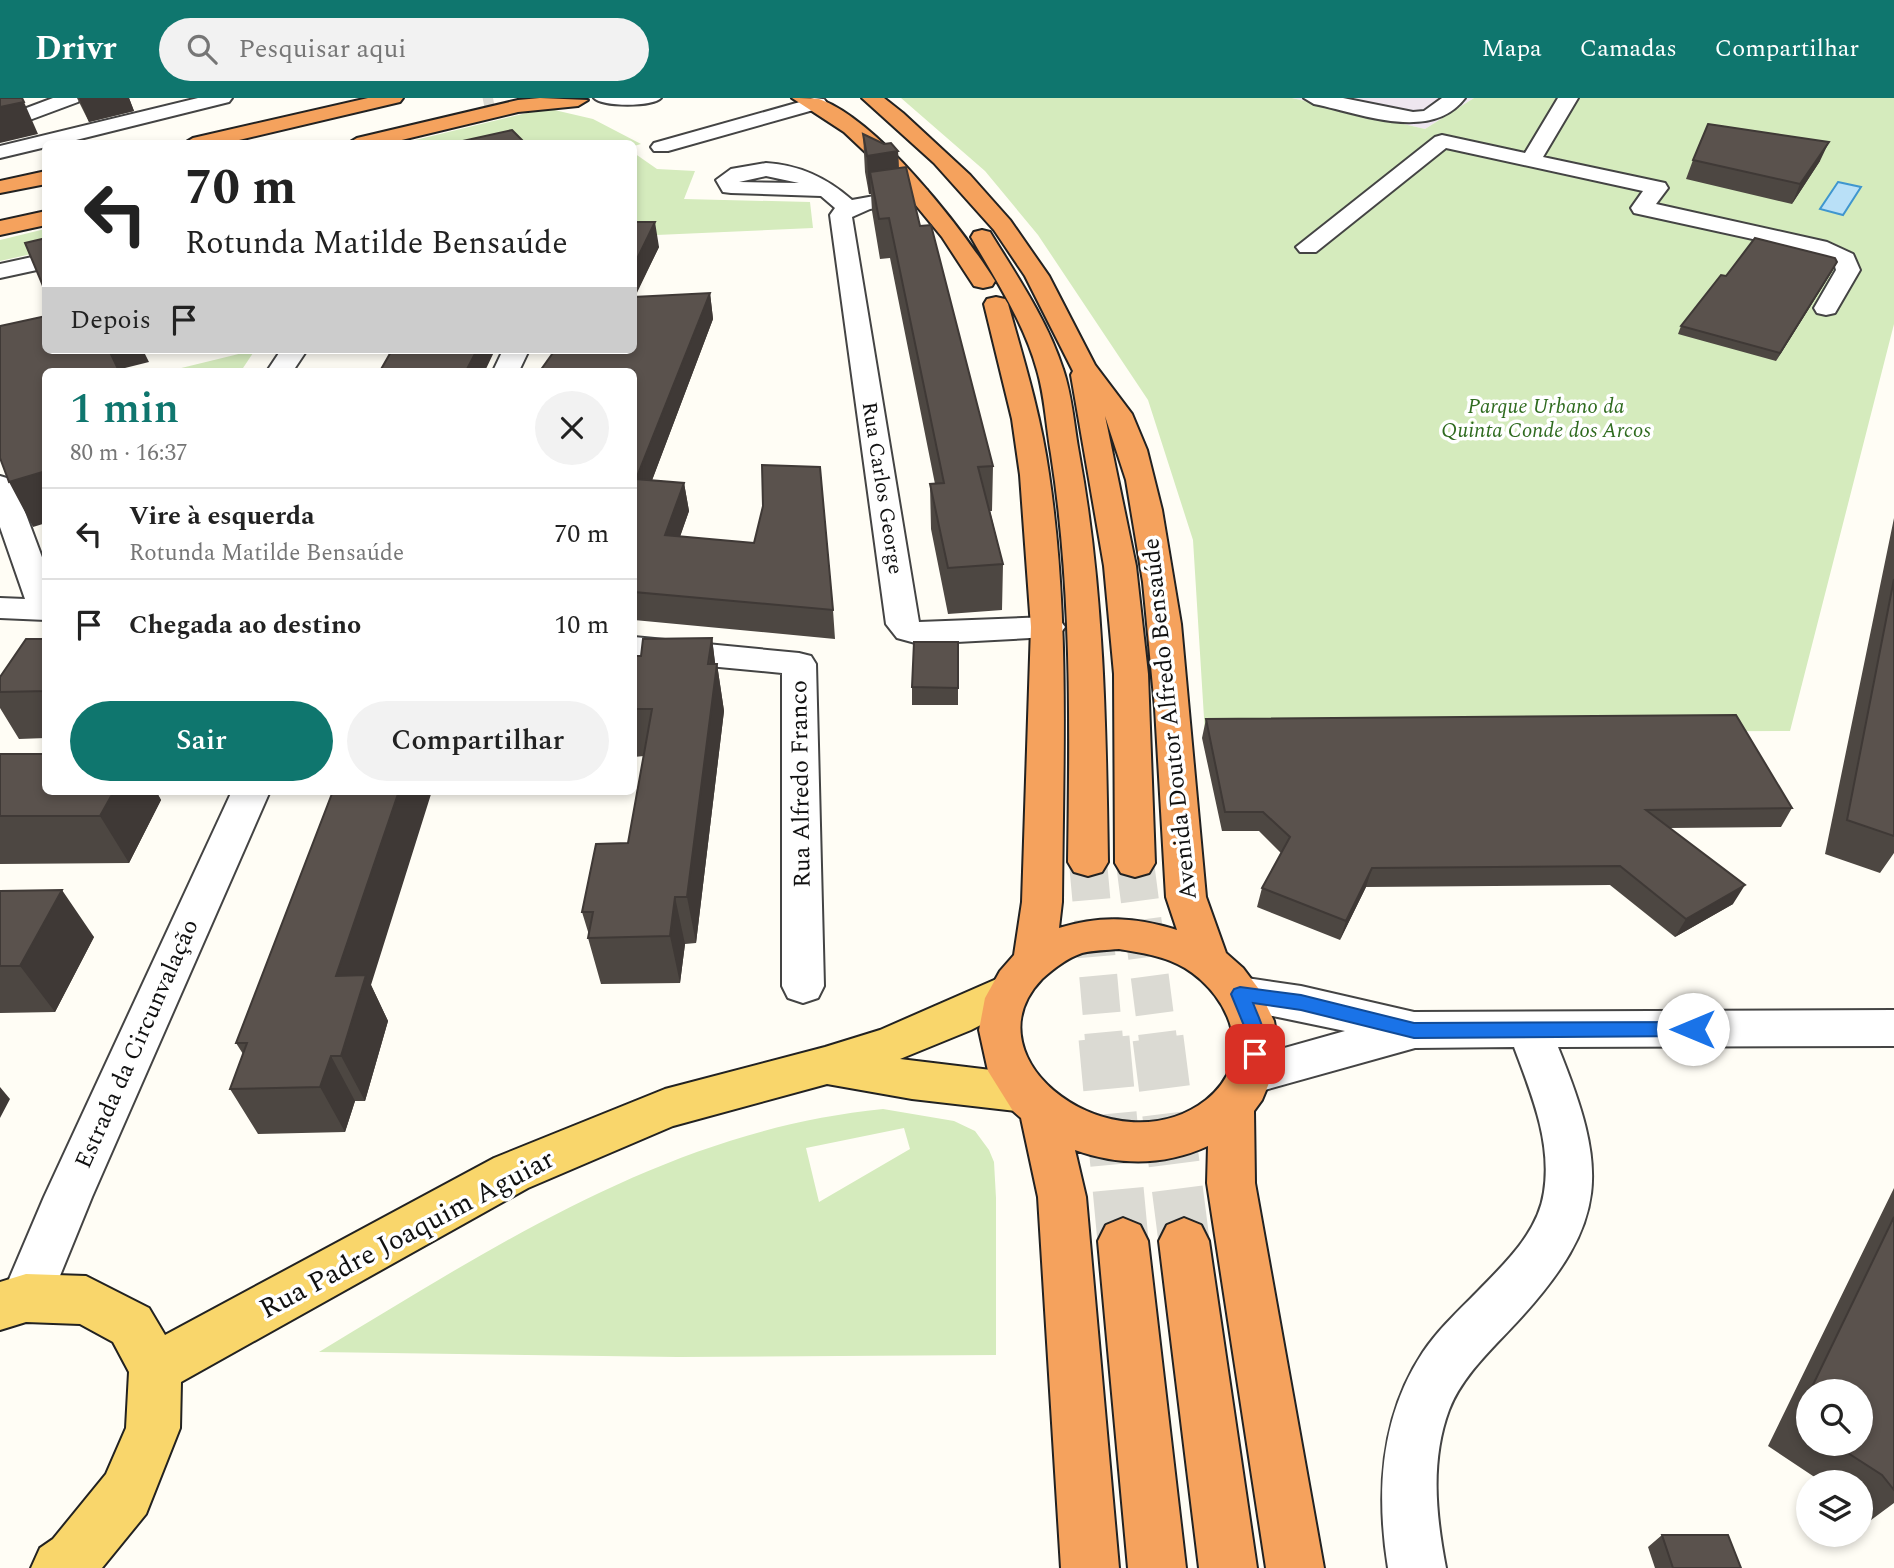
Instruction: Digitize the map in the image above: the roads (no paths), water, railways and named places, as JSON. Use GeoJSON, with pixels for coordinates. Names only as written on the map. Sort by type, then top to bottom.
{"type":"FeatureCollection","features":[{"type":"Feature","properties":{"kind":"highway"},"geometry":{"type":"LineString","coordinates":[[842,98],[888,135],[931,192],[1058,418]]}},
{"type":"Feature","properties":{"kind":"highway","name":"Avenida Doutor Alfredo Bensaúde"},"geometry":{"type":"LineString","coordinates":[[872,98],[928,144],[972,187],[1013,238],[1043,287],[1082,365],[1122,420],[1140,476],[1162,595],[1186,897],[1208,962]]}},
{"type":"Feature","properties":{"kind":"highway"},"geometry":{"type":"LineString","coordinates":[[349,139],[518,106],[579,99]]}},
{"type":"Feature","properties":{"kind":"highway"},"geometry":{"type":"LineString","coordinates":[[349,139],[483,100]]}},
{"type":"Feature","properties":{"kind":"highway"},"geometry":{"type":"LineString","coordinates":[[212,140],[392,101]]}},
{"type":"Feature","properties":{"kind":"highway"},"geometry":{"type":"LineString","coordinates":[[264,140],[392,101]]}},
{"type":"Feature","properties":{"kind":"highway"},"geometry":{"type":"LineString","coordinates":[[810,101],[851,128],[981,236],[1024,307],[1050,371],[1070,476],[1082,568],[1088,673],[1087,862]]}},
{"type":"Feature","properties":{"kind":"highway"},"geometry":{"type":"LineString","coordinates":[[0,187],[42,178]]}},
{"type":"Feature","properties":{"kind":"highway"},"geometry":{"type":"LineString","coordinates":[[0,201],[42,192]]}},
{"type":"Feature","properties":{"kind":"highway"},"geometry":{"type":"LineString","coordinates":[[0,215],[42,205]]}},
{"type":"Feature","properties":{"kind":"highway"},"geometry":{"type":"LineString","coordinates":[[0,228],[42,219]]}},
{"type":"Feature","properties":{"kind":"highway"},"geometry":{"type":"LineString","coordinates":[[996,304],[1026,419],[1035,475],[1048,627],[1042,902],[1021,975],[999,1024],[1004,1059],[1033,1101],[1062,1197],[1090,1568]]}},
{"type":"Feature","properties":{"kind":"highway","name":"Avenida Doutor Alfredo Bensaúde"},"geometry":{"type":"LineString","coordinates":[[1082,365],[1105,475],[1120,566],[1131,674],[1135,863]]}},
{"type":"Feature","properties":{"kind":"highway"},"geometry":{"type":"LineString","coordinates":[[1021,975],[1073,940],[1119,933],[1166,941],[1208,962],[1240,994],[1256,1033],[1242,1092],[1231,1183],[1295,1568]]}},
{"type":"Feature","properties":{"kind":"highway"},"geometry":{"type":"LineString","coordinates":[[1033,1101],[1087,1135],[1140,1144],[1191,1135],[1242,1092]]}},
{"type":"Feature","properties":{"kind":"highway"},"geometry":{"type":"LineString","coordinates":[[1123,1241],[1157,1568]]}},
{"type":"Feature","properties":{"kind":"highway"},"geometry":{"type":"LineString","coordinates":[[1184,1241],[1228,1568]]}},
{"type":"Feature","properties":{"kind":"main road","name":"Rua Padre Joaquim Aguiar"},"geometry":{"type":"LineString","coordinates":[[155,1368],[511,1173],[664,1109],[825,1066],[939,1026],[1021,975]]}},
{"type":"Feature","properties":{"kind":"main road","name":"Rua Padre Joaquim Aguiar"},"geometry":{"type":"LineString","coordinates":[[825,1066],[1033,1101]]}},
{"type":"Feature","properties":{"kind":"main road"},"geometry":{"type":"LineString","coordinates":[[13,1302],[86,1300],[131,1325],[155,1368],[153,1428],[126,1494],[73,1559],[60,1568]]}},
{"type":"Feature","properties":{"kind":"street"},"geometry":{"type":"LineString","coordinates":[[0,125],[71,98]]}},
{"type":"Feature","properties":{"kind":"street"},"geometry":{"type":"LineString","coordinates":[[49,140],[222,98]]}},
{"type":"Feature","properties":{"kind":"street"},"geometry":{"type":"LineString","coordinates":[[604,98],[651,98]]}},
{"type":"Feature","properties":{"kind":"street"},"geometry":{"type":"LineString","coordinates":[[776,98],[810,101]]}},
{"type":"Feature","properties":{"kind":"street"},"geometry":{"type":"LineString","coordinates":[[1314,98],[1351,102],[1396,117],[1429,116],[1455,98]]}},
{"type":"Feature","properties":{"kind":"street"},"geometry":{"type":"LineString","coordinates":[[1396,117],[1423,98]]}},
{"type":"Feature","properties":{"kind":"street"},"geometry":{"type":"LineString","coordinates":[[1531,160],[1568,98]]}},
{"type":"Feature","properties":{"kind":"street"},"geometry":{"type":"LineString","coordinates":[[661,147],[810,101]]}},
{"type":"Feature","properties":{"kind":"street"},"geometry":{"type":"LineString","coordinates":[[1308,247],[1442,141],[1681,193]]}},
{"type":"Feature","properties":{"kind":"street"},"geometry":{"type":"LineString","coordinates":[[0,152],[42,142]]}},
{"type":"Feature","properties":{"kind":"street"},"geometry":{"type":"LineString","coordinates":[[1657,188],[1642,208],[1819,247],[1845,259],[1848,270],[1826,308]]}},
{"type":"Feature","properties":{"kind":"street","name":"Rua Carlos George"},"geometry":{"type":"LineString","coordinates":[[931,192],[838,199],[903,624],[909,631],[919,634],[1048,627]]}},
{"type":"Feature","properties":{"kind":"street"},"geometry":{"type":"LineString","coordinates":[[0,271],[42,262]]}},
{"type":"Feature","properties":{"kind":"street"},"geometry":{"type":"LineString","coordinates":[[0,485],[42,602]]}},
{"type":"Feature","properties":{"kind":"street"},"geometry":{"type":"LineString","coordinates":[[0,608],[42,610]]}},
{"type":"Feature","properties":{"kind":"street","name":"Rua Alfredo Franco"},"geometry":{"type":"LineString","coordinates":[[637,648],[799,664],[803,986]]}},
{"type":"Feature","properties":{"kind":"street","name":"Estrada da Circunvalação"},"geometry":{"type":"LineString","coordinates":[[13,1302],[68,1197],[249,795]]}},
{"type":"Feature","properties":{"kind":"street"},"geometry":{"type":"LineString","coordinates":[[1240,994],[1301,1003],[1414,1030],[1894,1028]]}},
{"type":"Feature","properties":{"kind":"street"},"geometry":{"type":"LineString","coordinates":[[1242,1092],[1414,1030]]}},
{"type":"Feature","properties":{"kind":"street"},"geometry":{"type":"LineString","coordinates":[[1417,1568],[1408,1508],[1408,1475],[1413,1438],[1423,1408],[1436,1381],[1453,1357],[1540,1259],[1553,1238],[1568,1192],[1569,1168],[1562,1119],[1529,1030]]}},
{"type":"Feature","properties":{"kind":"water"},"geometry":{"type":"Polygon","coordinates":[[[1838,182],[1861,187],[1843,215],[1820,209],[1838,182]]]}},
{"type":"Feature","properties":{"kind":"tunnel"},"geometry":{"type":"LineString","coordinates":[[483,100],[493,98]]}},
{"type":"Feature","properties":{"kind":"tunnel"},"geometry":{"type":"LineString","coordinates":[[1088,862],[1104,1040]]}},
{"type":"Feature","properties":{"kind":"tunnel"},"geometry":{"type":"LineString","coordinates":[[1135,863],[1158,1040]]}},
{"type":"Feature","properties":{"kind":"tunnel"},"geometry":{"type":"LineString","coordinates":[[1104,1038],[1123,1241]]}},
{"type":"Feature","properties":{"kind":"tunnel"},"geometry":{"type":"LineString","coordinates":[[1158,1038],[1184,1241]]}},
{"type":"Feature","properties":{"kind":"park label","name":"Parque Urbano da Quinta Conde dos Arcos"},"geometry":{"type":"Point","coordinates":[1546,419]}}]}
